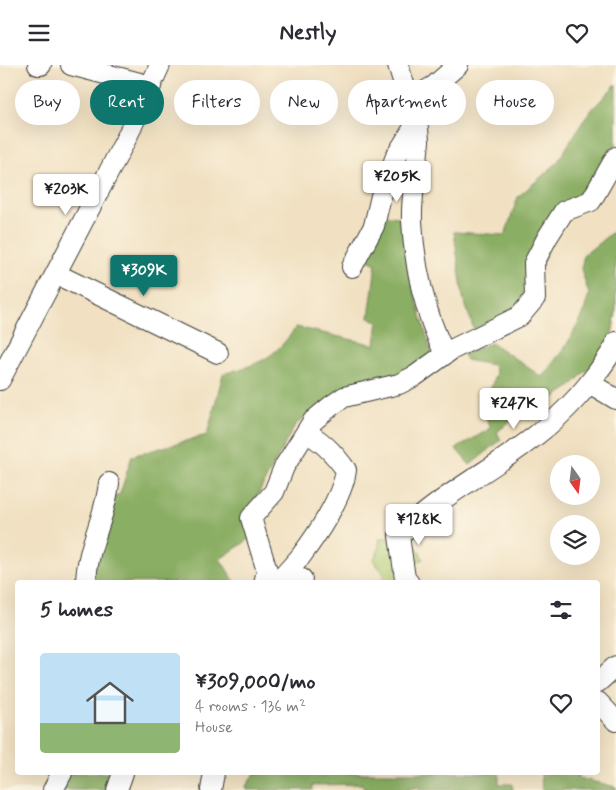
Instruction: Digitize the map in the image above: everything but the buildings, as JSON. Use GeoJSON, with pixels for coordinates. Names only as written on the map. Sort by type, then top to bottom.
{"type":"FeatureCollection","features":[{"type":"Feature","properties":{"kind":"street"},"geometry":{"type":"LineString","coordinates":[[71,65],[128,80]]}},
{"type":"Feature","properties":{"kind":"street"},"geometry":{"type":"LineString","coordinates":[[154,80],[160,65]]}},
{"type":"Feature","properties":{"kind":"street"},"geometry":{"type":"LineString","coordinates":[[398,65],[402,80]]}},
{"type":"Feature","properties":{"kind":"street"},"geometry":{"type":"LineString","coordinates":[[441,80],[458,65]]}},
{"type":"Feature","properties":{"kind":"street"},"geometry":{"type":"LineString","coordinates":[[0,379],[133,125]]}},
{"type":"Feature","properties":{"kind":"street"},"geometry":{"type":"LineString","coordinates":[[352,267],[374,226],[381,196],[396,156],[415,125]]}},
{"type":"Feature","properties":{"kind":"street"},"geometry":{"type":"LineString","coordinates":[[416,125],[419,141],[412,220],[423,289],[438,339],[445,354]]}},
{"type":"Feature","properties":{"kind":"street"},"geometry":{"type":"LineString","coordinates":[[264,580],[266,571],[251,518],[274,491],[284,467],[313,421],[344,397],[399,384],[415,376],[445,354],[520,316],[535,298],[534,263],[547,238],[564,211],[591,201],[616,157]]}},
{"type":"Feature","properties":{"kind":"street"},"geometry":{"type":"LineString","coordinates":[[56,274],[218,353]]}},
{"type":"Feature","properties":{"kind":"street"},"geometry":{"type":"LineString","coordinates":[[407,580],[399,536],[413,518],[534,437],[591,384],[615,347],[616,342]]}},
{"type":"Feature","properties":{"kind":"street"},"geometry":{"type":"LineString","coordinates":[[591,384],[616,399]]}},
{"type":"Feature","properties":{"kind":"street"},"geometry":{"type":"LineString","coordinates":[[281,580],[300,558],[322,525],[345,479],[346,470],[341,463],[330,451],[306,433]]}},
{"type":"Feature","properties":{"kind":"street"},"geometry":{"type":"LineString","coordinates":[[86,580],[86,561],[107,505],[109,483]]}},
{"type":"Feature","properties":{"kind":"street"},"geometry":{"type":"LineString","coordinates":[[600,680],[616,666]]}},
{"type":"Feature","properties":{"kind":"street"},"geometry":{"type":"LineString","coordinates":[[600,704],[616,721]]}},
{"type":"Feature","properties":{"kind":"street"},"geometry":{"type":"LineString","coordinates":[[53,790],[61,775]]}},
{"type":"Feature","properties":{"kind":"street"},"geometry":{"type":"LineString","coordinates":[[117,790],[122,775]]}},
{"type":"Feature","properties":{"kind":"street"},"geometry":{"type":"LineString","coordinates":[[211,790],[214,775]]}},
{"type":"Feature","properties":{"kind":"green space"},"geometry":{"type":"Polygon","coordinates":[[[616,84],[616,153],[589,199],[561,208],[531,297],[517,313],[475,333],[463,297],[454,232],[505,235],[518,197],[557,163],[587,115],[616,84]]]}},
{"type":"Feature","properties":{"kind":"green space"},"geometry":{"type":"Polygon","coordinates":[[[381,215],[408,218],[414,290],[432,355],[411,372],[340,391],[295,425],[244,520],[251,538],[220,559],[234,580],[90,580],[112,498],[120,494],[132,456],[207,435],[223,374],[265,359],[280,347],[296,327],[375,345],[378,321],[369,318],[376,264],[364,258],[381,215]]]}},
{"type":"Feature","properties":{"kind":"green space"},"geometry":{"type":"Polygon","coordinates":[[[616,229],[616,313],[609,348],[570,387],[529,414],[517,416],[497,432],[501,440],[470,465],[456,449],[491,428],[483,411],[496,373],[493,365],[466,360],[463,354],[492,343],[542,377],[566,346],[583,315],[589,294],[582,272],[583,256],[616,229]]]}},
{"type":"Feature","properties":{"kind":"green space"},"geometry":{"type":"Polygon","coordinates":[[[409,532],[423,559],[401,575],[404,580],[380,580],[385,575],[373,560],[378,552],[380,538],[396,538],[409,532]]]}},
{"type":"Feature","properties":{"kind":"green space"},"geometry":{"type":"Polygon","coordinates":[[[65,775],[116,775],[111,790],[57,790],[65,775]]]}},
{"type":"Feature","properties":{"kind":"green space"},"geometry":{"type":"Polygon","coordinates":[[[254,775],[499,775],[499,784],[512,784],[513,790],[420,790],[417,787],[406,790],[365,790],[362,784],[312,785],[313,790],[247,790],[246,786],[254,775]]]}},
{"type":"Feature","properties":{"kind":"green space"},"geometry":{"type":"Polygon","coordinates":[[[541,775],[579,775],[578,778],[616,787],[616,790],[542,790],[541,775]]]}}]}
